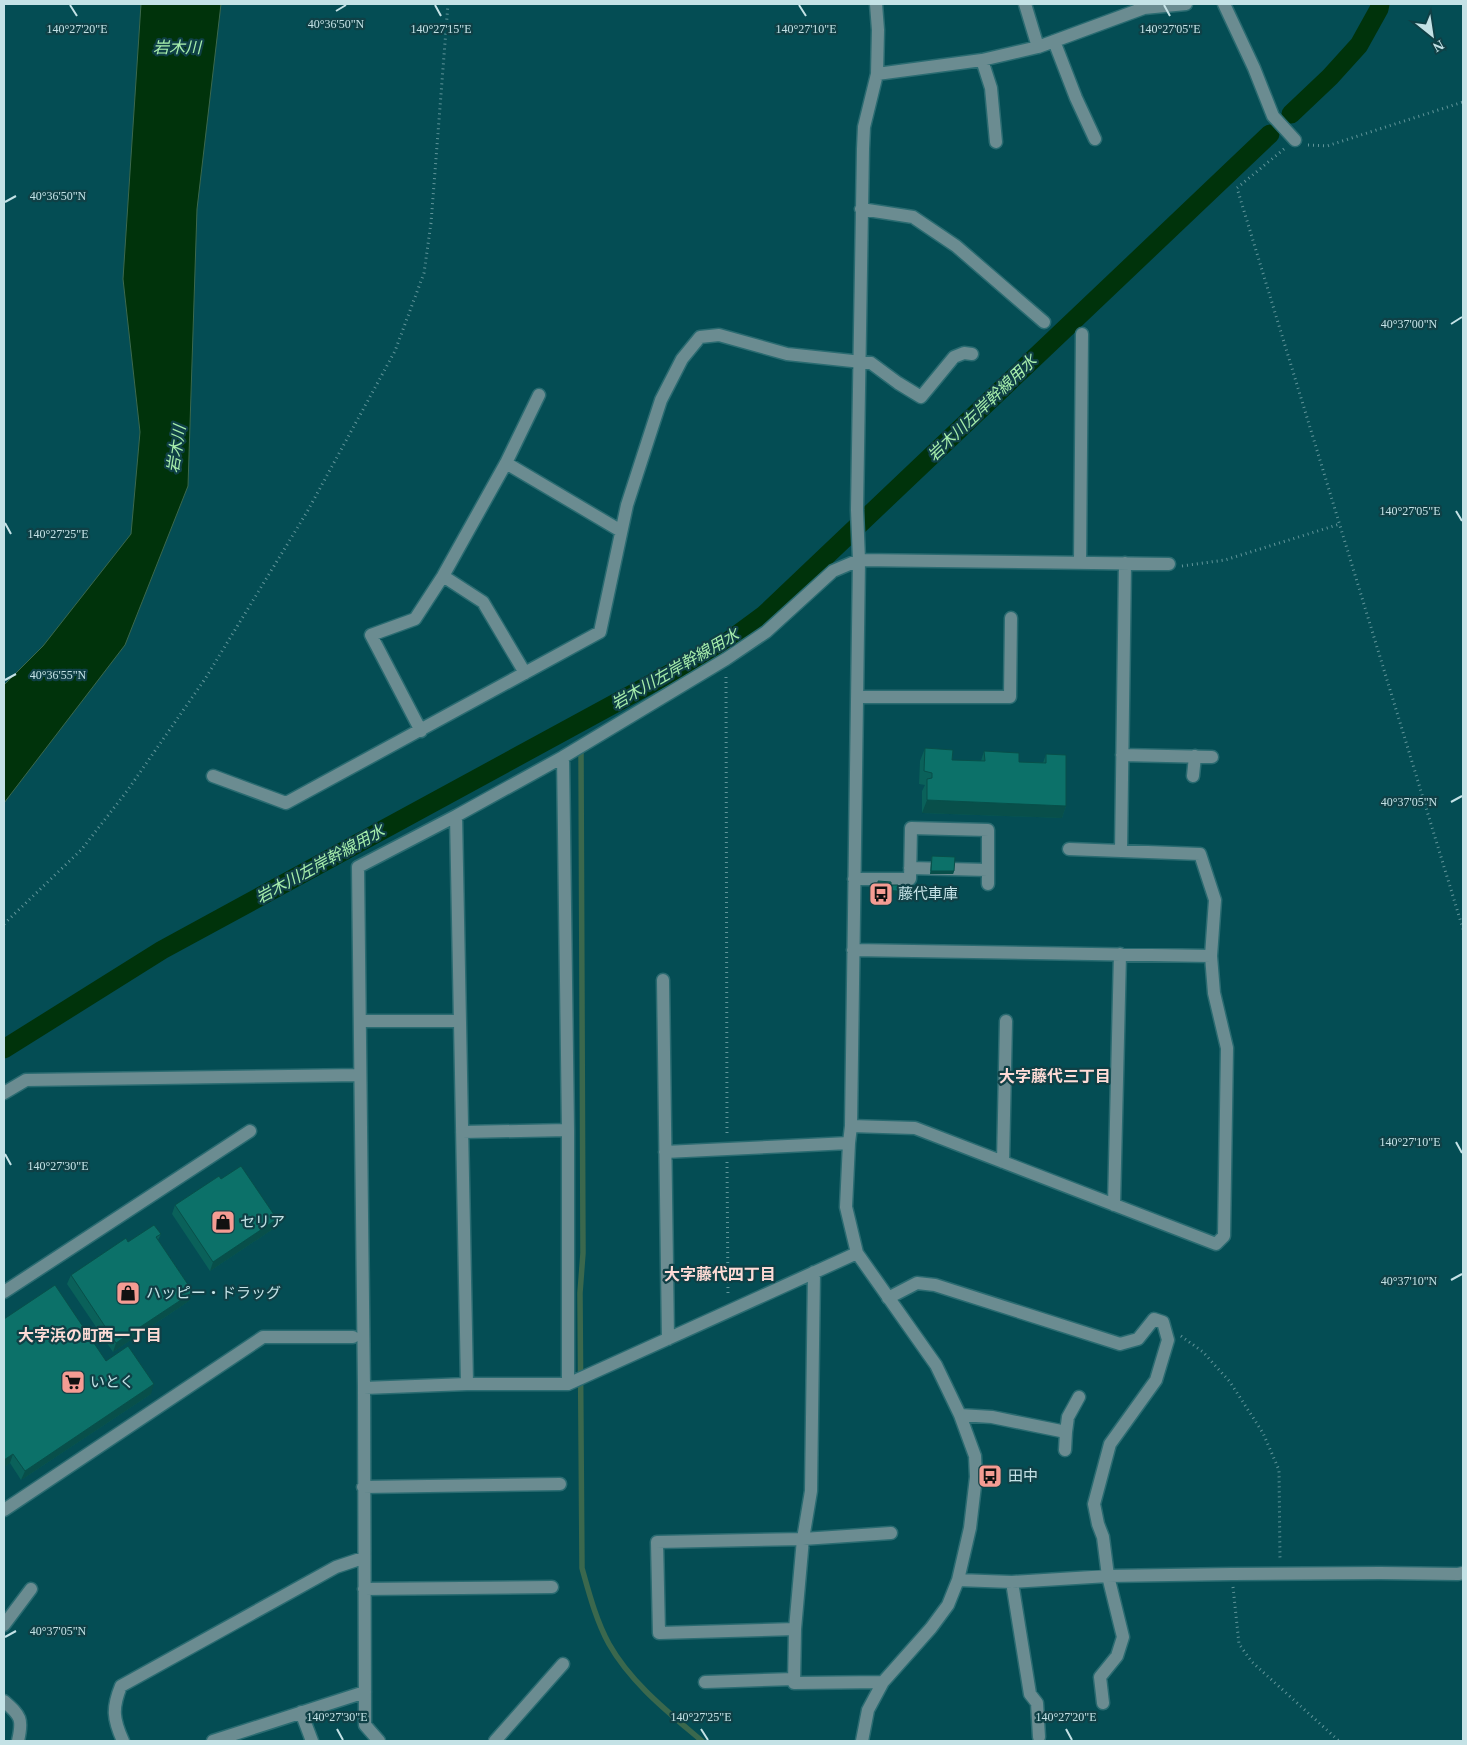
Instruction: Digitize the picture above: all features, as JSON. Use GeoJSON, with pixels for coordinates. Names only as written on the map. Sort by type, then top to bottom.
{"type":"FeatureCollection","features":[{"type":"Feature","properties":{"kind":"street"},"geometry":{"type":"LineString","coordinates":[[862,1741],[868,1710],[883,1682],[932,1628],[948,1605],[958,1580],[970,1528],[976,1477],[975,1456],[960,1415],[936,1365],[857,1253],[846,1207],[849,1144],[852,1126],[861,209],[864,127],[877,74],[878,30],[876,4]]}},
{"type":"Feature","properties":{"kind":"street"},"geometry":{"type":"LineString","coordinates":[[1025,4],[1038,47]]}},
{"type":"Feature","properties":{"kind":"street"},"geometry":{"type":"LineString","coordinates":[[877,74],[982,60],[1038,47],[1144,8],[1186,4]]}},
{"type":"Feature","properties":{"kind":"street"},"geometry":{"type":"LineString","coordinates":[[1224,4],[1254,68],[1273,116],[1295,140]]}},
{"type":"Feature","properties":{"kind":"street"},"geometry":{"type":"LineString","coordinates":[[1054,41],[1076,98],[1095,139]]}},
{"type":"Feature","properties":{"kind":"street"},"geometry":{"type":"LineString","coordinates":[[982,60],[991,88],[996,142]]}},
{"type":"Feature","properties":{"kind":"street"},"geometry":{"type":"LineString","coordinates":[[861,209],[913,217],[956,246],[1044,322]]}},
{"type":"Feature","properties":{"kind":"street"},"geometry":{"type":"LineString","coordinates":[[1080,563],[1082,334]]}},
{"type":"Feature","properties":{"kind":"street"},"geometry":{"type":"LineString","coordinates":[[212,776],[286,803],[600,632],[627,505],[661,400],[682,359],[700,337],[719,335],[787,354],[872,363],[898,383],[921,397],[954,357],[964,353],[972,354]]}},
{"type":"Feature","properties":{"kind":"street"},"geometry":{"type":"LineString","coordinates":[[421,731],[371,635],[415,619],[443,576],[506,463],[539,395]]}},
{"type":"Feature","properties":{"kind":"street"},"geometry":{"type":"LineString","coordinates":[[506,463],[621,530]]}},
{"type":"Feature","properties":{"kind":"street"},"geometry":{"type":"LineString","coordinates":[[379,1741],[364,1725],[364,1388],[358,867],[563,757],[726,660],[766,632],[833,571],[859,560],[1169,564]]}},
{"type":"Feature","properties":{"kind":"street"},"geometry":{"type":"LineString","coordinates":[[1121,851],[1125,563]]}},
{"type":"Feature","properties":{"kind":"street"},"geometry":{"type":"LineString","coordinates":[[443,576],[483,602],[525,673]]}},
{"type":"Feature","properties":{"kind":"street"},"geometry":{"type":"LineString","coordinates":[[857,697],[1010,697],[1011,618]]}},
{"type":"Feature","properties":{"kind":"street"},"geometry":{"type":"LineString","coordinates":[[1122,755],[1212,757]]}},
{"type":"Feature","properties":{"kind":"street"},"geometry":{"type":"LineString","coordinates":[[1193,776],[1195,756]]}},
{"type":"Feature","properties":{"kind":"street"},"geometry":{"type":"LineString","coordinates":[[563,757],[572,1382]]}},
{"type":"Feature","properties":{"kind":"street"},"geometry":{"type":"LineString","coordinates":[[456,816],[466,1384]]}},
{"type":"Feature","properties":{"kind":"street"},"geometry":{"type":"LineString","coordinates":[[854,879],[910,880],[911,828],[988,830],[988,884]]}},
{"type":"Feature","properties":{"kind":"street"},"geometry":{"type":"LineString","coordinates":[[852,1126],[915,1128],[1216,1244],[1224,1236],[1228,1048],[1214,993],[1211,956],[1215,900],[1200,854],[1069,849]]}},
{"type":"Feature","properties":{"kind":"street"},"geometry":{"type":"LineString","coordinates":[[910,868],[988,870]]}},
{"type":"Feature","properties":{"kind":"street"},"geometry":{"type":"LineString","coordinates":[[853,950],[1211,956]]}},
{"type":"Feature","properties":{"kind":"street"},"geometry":{"type":"LineString","coordinates":[[1114,1205],[1120,954]]}},
{"type":"Feature","properties":{"kind":"street"},"geometry":{"type":"LineString","coordinates":[[663,980],[668,1339]]}},
{"type":"Feature","properties":{"kind":"street"},"geometry":{"type":"LineString","coordinates":[[360,1021],[459,1020]]}},
{"type":"Feature","properties":{"kind":"street"},"geometry":{"type":"LineString","coordinates":[[1003,1162],[1006,1020]]}},
{"type":"Feature","properties":{"kind":"street"},"geometry":{"type":"LineString","coordinates":[[4,1093],[26,1080],[360,1075]]}},
{"type":"Feature","properties":{"kind":"street"},"geometry":{"type":"LineString","coordinates":[[462,1132],[568,1130]]}},
{"type":"Feature","properties":{"kind":"street"},"geometry":{"type":"LineString","coordinates":[[4,1292],[250,1131]]}},
{"type":"Feature","properties":{"kind":"street"},"geometry":{"type":"LineString","coordinates":[[665,1152],[849,1144]]}},
{"type":"Feature","properties":{"kind":"street"},"geometry":{"type":"LineString","coordinates":[[364,1388],[572,1382],[857,1253]]}},
{"type":"Feature","properties":{"kind":"street"},"geometry":{"type":"LineString","coordinates":[[814,1272],[811,1491],[803,1539],[794,1629],[794,1683],[883,1682]]}},
{"type":"Feature","properties":{"kind":"street"},"geometry":{"type":"LineString","coordinates":[[888,1298],[917,1284],[935,1286],[1120,1344],[1138,1339],[1154,1319],[1163,1322],[1168,1340],[1156,1380],[1110,1444],[1094,1504],[1102,1537],[1108,1576],[1123,1637],[1117,1656],[1100,1677],[1103,1703]]}},
{"type":"Feature","properties":{"kind":"street"},"geometry":{"type":"LineString","coordinates":[[4,1510],[263,1338],[353,1337]]}},
{"type":"Feature","properties":{"kind":"street"},"geometry":{"type":"LineString","coordinates":[[1065,1450],[1068,1417],[1079,1397]]}},
{"type":"Feature","properties":{"kind":"street"},"geometry":{"type":"LineString","coordinates":[[960,1415],[992,1417],[1066,1432]]}},
{"type":"Feature","properties":{"kind":"street"},"geometry":{"type":"LineString","coordinates":[[364,1487],[560,1484]]}},
{"type":"Feature","properties":{"kind":"street"},"geometry":{"type":"LineString","coordinates":[[794,1629],[659,1633],[657,1542],[803,1539],[891,1533]]}},
{"type":"Feature","properties":{"kind":"street"},"geometry":{"type":"LineString","coordinates":[[123,1741],[117,1729],[114,1704],[121,1686],[336,1567],[363,1558]]}},
{"type":"Feature","properties":{"kind":"street"},"geometry":{"type":"LineString","coordinates":[[958,1580],[1012,1582],[1108,1576],[1463,1573]]}},
{"type":"Feature","properties":{"kind":"street"},"geometry":{"type":"LineString","coordinates":[[1012,1582],[1030,1694],[1037,1703],[1039,1737]]}},
{"type":"Feature","properties":{"kind":"street"},"geometry":{"type":"LineString","coordinates":[[364,1589],[552,1586]]}},
{"type":"Feature","properties":{"kind":"street"},"geometry":{"type":"LineString","coordinates":[[4,1625],[31,1589]]}},
{"type":"Feature","properties":{"kind":"street"},"geometry":{"type":"LineString","coordinates":[[494,1741],[564,1664]]}},
{"type":"Feature","properties":{"kind":"street"},"geometry":{"type":"LineString","coordinates":[[704,1682],[794,1679]]}},
{"type":"Feature","properties":{"kind":"street"},"geometry":{"type":"LineString","coordinates":[[213,1741],[365,1692]]}},
{"type":"Feature","properties":{"kind":"street"},"geometry":{"type":"LineString","coordinates":[[4,1700],[16,1711],[22,1725],[18,1741]]}},
{"type":"Feature","properties":{"kind":"street"},"geometry":{"type":"LineString","coordinates":[[301,1712],[312,1741]]}},
{"type":"Feature","properties":{"kind":"path"},"geometry":{"type":"LineString","coordinates":[[4,924],[82,849],[127,791],[205,679],[307,512],[395,352],[424,273],[431,223],[448,4]]}},
{"type":"Feature","properties":{"kind":"path"},"geometry":{"type":"LineString","coordinates":[[1463,102],[1327,146],[1308,145],[1295,140],[1237,188],[1463,929]]}},
{"type":"Feature","properties":{"kind":"path"},"geometry":{"type":"LineString","coordinates":[[1169,564],[1181,566],[1225,560],[1340,524]]}},
{"type":"Feature","properties":{"kind":"path"},"geometry":{"type":"LineString","coordinates":[[726,660],[728,1311]]}},
{"type":"Feature","properties":{"kind":"path"},"geometry":{"type":"LineString","coordinates":[[1163,1322],[1203,1352],[1230,1382],[1263,1433],[1279,1470],[1280,1574]]}},
{"type":"Feature","properties":{"kind":"path"},"geometry":{"type":"LineString","coordinates":[[1232,1574],[1239,1644],[1252,1662],[1339,1741]]}},
{"type":"Feature","properties":{"kind":"water","name":"岩木川"},"geometry":{"type":"Polygon","coordinates":[[[141,4],[221,4],[197,209],[188,486],[125,645],[4,803],[4,685],[43,646],[131,534],[140,432],[123,279],[141,4]]]}},
{"type":"Feature","properties":{"kind":"building"},"geometry":{"type":"Polygon","coordinates":[[[925,748],[953,750],[952,760],[985,761],[984,751],[1019,753],[1019,762],[1046,763],[1046,754],[1066,755],[1066,806],[927,800],[927,779],[932,778],[932,773],[924,771],[925,748]]]}},
{"type":"Feature","properties":{"kind":"building"},"geometry":{"type":"Polygon","coordinates":[[[932,856],[955,857],[954,871],[931,871],[932,856]]]}},
{"type":"Feature","properties":{"kind":"building"},"geometry":{"type":"Polygon","coordinates":[[[878,881],[891,882],[891,885],[898,885],[898,891],[878,890],[878,881]]]}},
{"type":"Feature","properties":{"kind":"building","name":"セリア"},"geometry":{"type":"Polygon","coordinates":[[[241,1166],[277,1219],[213,1262],[175,1205],[219,1176],[221,1179],[241,1166]]]}},
{"type":"Feature","properties":{"kind":"building","name":"ハッピー・ドラッグ"},"geometry":{"type":"Polygon","coordinates":[[[154,1225],[161,1234],[156,1237],[193,1292],[116,1343],[71,1275],[126,1238],[128,1242],[154,1225]]]}},
{"type":"Feature","properties":{"kind":"building","name":"いとく"},"geometry":{"type":"Polygon","coordinates":[[[55,1285],[106,1361],[128,1346],[154,1384],[25,1471],[13,1454],[4,1460],[4,1319],[55,1285]]]}},
{"type":"Feature","properties":{"kind":"waterway","name":"岩木川左岸幹線用水"},"geometry":{"type":"LineString","coordinates":[[1291,114],[1330,77],[1359,45],[1380,4]]}},
{"type":"Feature","properties":{"kind":"waterway","name":"岩木川左岸幹線用水"},"geometry":{"type":"LineString","coordinates":[[4,1049],[162,950],[726,643],[764,615],[1270,134]]}},
{"type":"Feature","properties":{"kind":"waterway"},"geometry":{"type":"LineString","coordinates":[[581,751],[583,1253],[580,1293],[582,1568],[600,1626],[618,1658],[628,1672],[651,1696],[702,1741]]}},
{"type":"Feature","properties":{"kind":"place","name":"藤代車庫"},"geometry":{"type":"Point","coordinates":[881,894]}},
{"type":"Feature","properties":{"kind":"place","name":"セリア"},"geometry":{"type":"Point","coordinates":[223,1222]}},
{"type":"Feature","properties":{"kind":"place","name":"ハッピー・ドラッグ"},"geometry":{"type":"Point","coordinates":[128,1293]}},
{"type":"Feature","properties":{"kind":"place","name":"いとく"},"geometry":{"type":"Point","coordinates":[73,1382]}},
{"type":"Feature","properties":{"kind":"place","name":"田中"},"geometry":{"type":"Point","coordinates":[990,1476]}},
{"type":"Feature","properties":{"kind":"district","name":"大字藤代三丁目"},"geometry":{"type":"Point","coordinates":[1055,1076]}},
{"type":"Feature","properties":{"kind":"district","name":"大字藤代四丁目"},"geometry":{"type":"Point","coordinates":[720,1274]}},
{"type":"Feature","properties":{"kind":"district","name":"大字浜の町西一丁目"},"geometry":{"type":"Point","coordinates":[90,1335]}}]}
